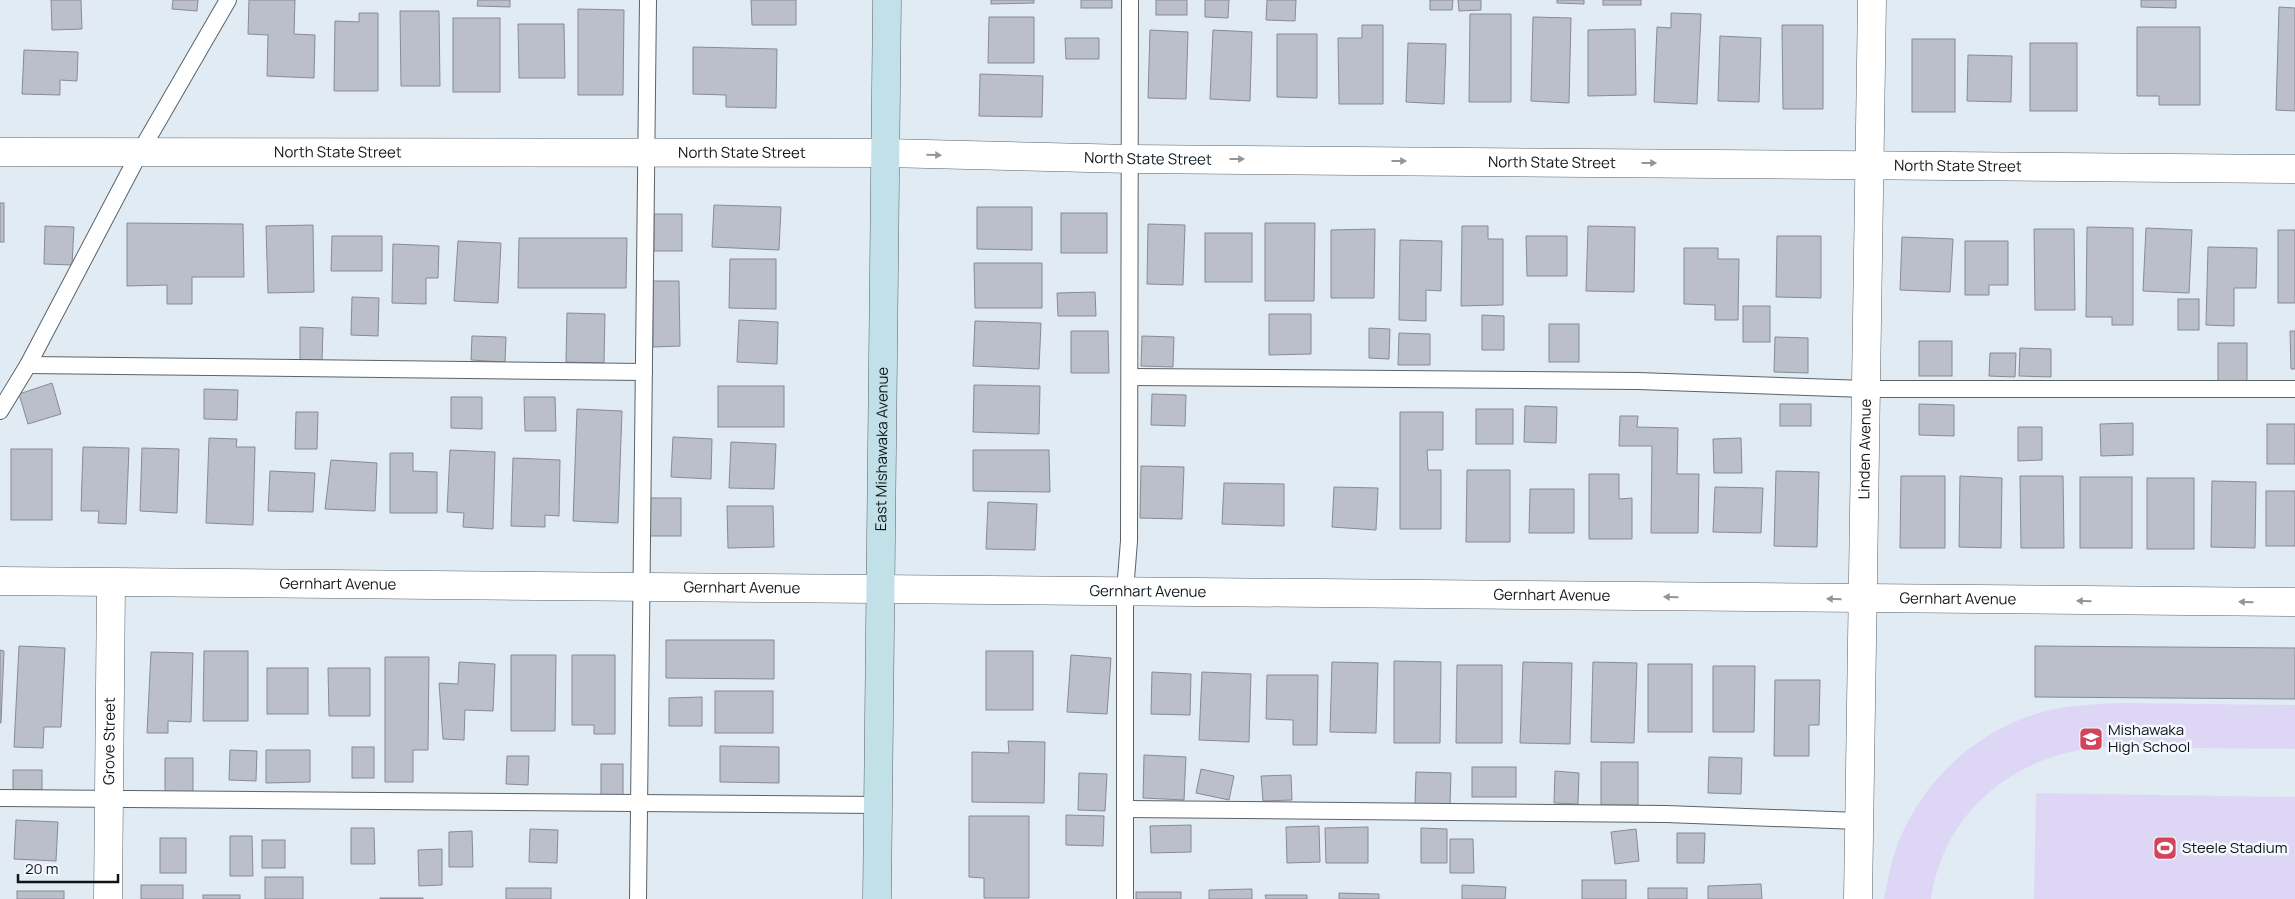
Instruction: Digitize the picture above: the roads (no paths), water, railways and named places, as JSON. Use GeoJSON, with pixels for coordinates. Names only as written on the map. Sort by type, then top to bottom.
{"type":"FeatureCollection","features":[{"type":"Feature","properties":{"kind":"street","name":"East Mishawaka Avenue"},"geometry":{"type":"LineString","coordinates":[[877,899],[888,0]]}},
{"type":"Feature","properties":{"kind":"street","name":"Linden Avenue"},"geometry":{"type":"LineString","coordinates":[[1858,899],[1872,0]]}},
{"type":"Feature","properties":{"kind":"street","name":"North State Street"},"geometry":{"type":"LineString","coordinates":[[0,152],[886,154],[1130,159],[2295,169]]}},
{"type":"Feature","properties":{"kind":"street","name":"Gernhart Avenue"},"geometry":{"type":"LineString","coordinates":[[0,581],[2295,602]]}},
{"type":"Feature","properties":{"kind":"street","name":"Grove Street"},"geometry":{"type":"LineString","coordinates":[[108,899],[112,583]]}},
{"type":"Feature","properties":{"kind":"lane"},"geometry":{"type":"LineString","coordinates":[[0,411],[28,365],[140,152],[228,0]]}},
{"type":"Feature","properties":{"kind":"lane"},"geometry":{"type":"LineString","coordinates":[[638,899],[648,0]]}},
{"type":"Feature","properties":{"kind":"lane"},"geometry":{"type":"LineString","coordinates":[[1125,899],[1125,591],[1129,541],[1130,377],[1130,0]]}},
{"type":"Feature","properties":{"kind":"lane"},"geometry":{"type":"LineString","coordinates":[[28,365],[644,372]]}},
{"type":"Feature","properties":{"kind":"lane"},"geometry":{"type":"LineString","coordinates":[[1130,377],[1638,381],[1865,389],[2295,389]]}},
{"type":"Feature","properties":{"kind":"lane"},"geometry":{"type":"LineString","coordinates":[[0,798],[878,805]]}},
{"type":"Feature","properties":{"kind":"lane"},"geometry":{"type":"LineString","coordinates":[[1126,809],[1666,814],[1858,821]]}},
{"type":"Feature","properties":{"kind":"place","name":"Mishawaka High School"},"geometry":{"type":"Point","coordinates":[2091,739]}},
{"type":"Feature","properties":{"kind":"place","name":"Steele Stadium"},"geometry":{"type":"Point","coordinates":[2165,848]}}]}
